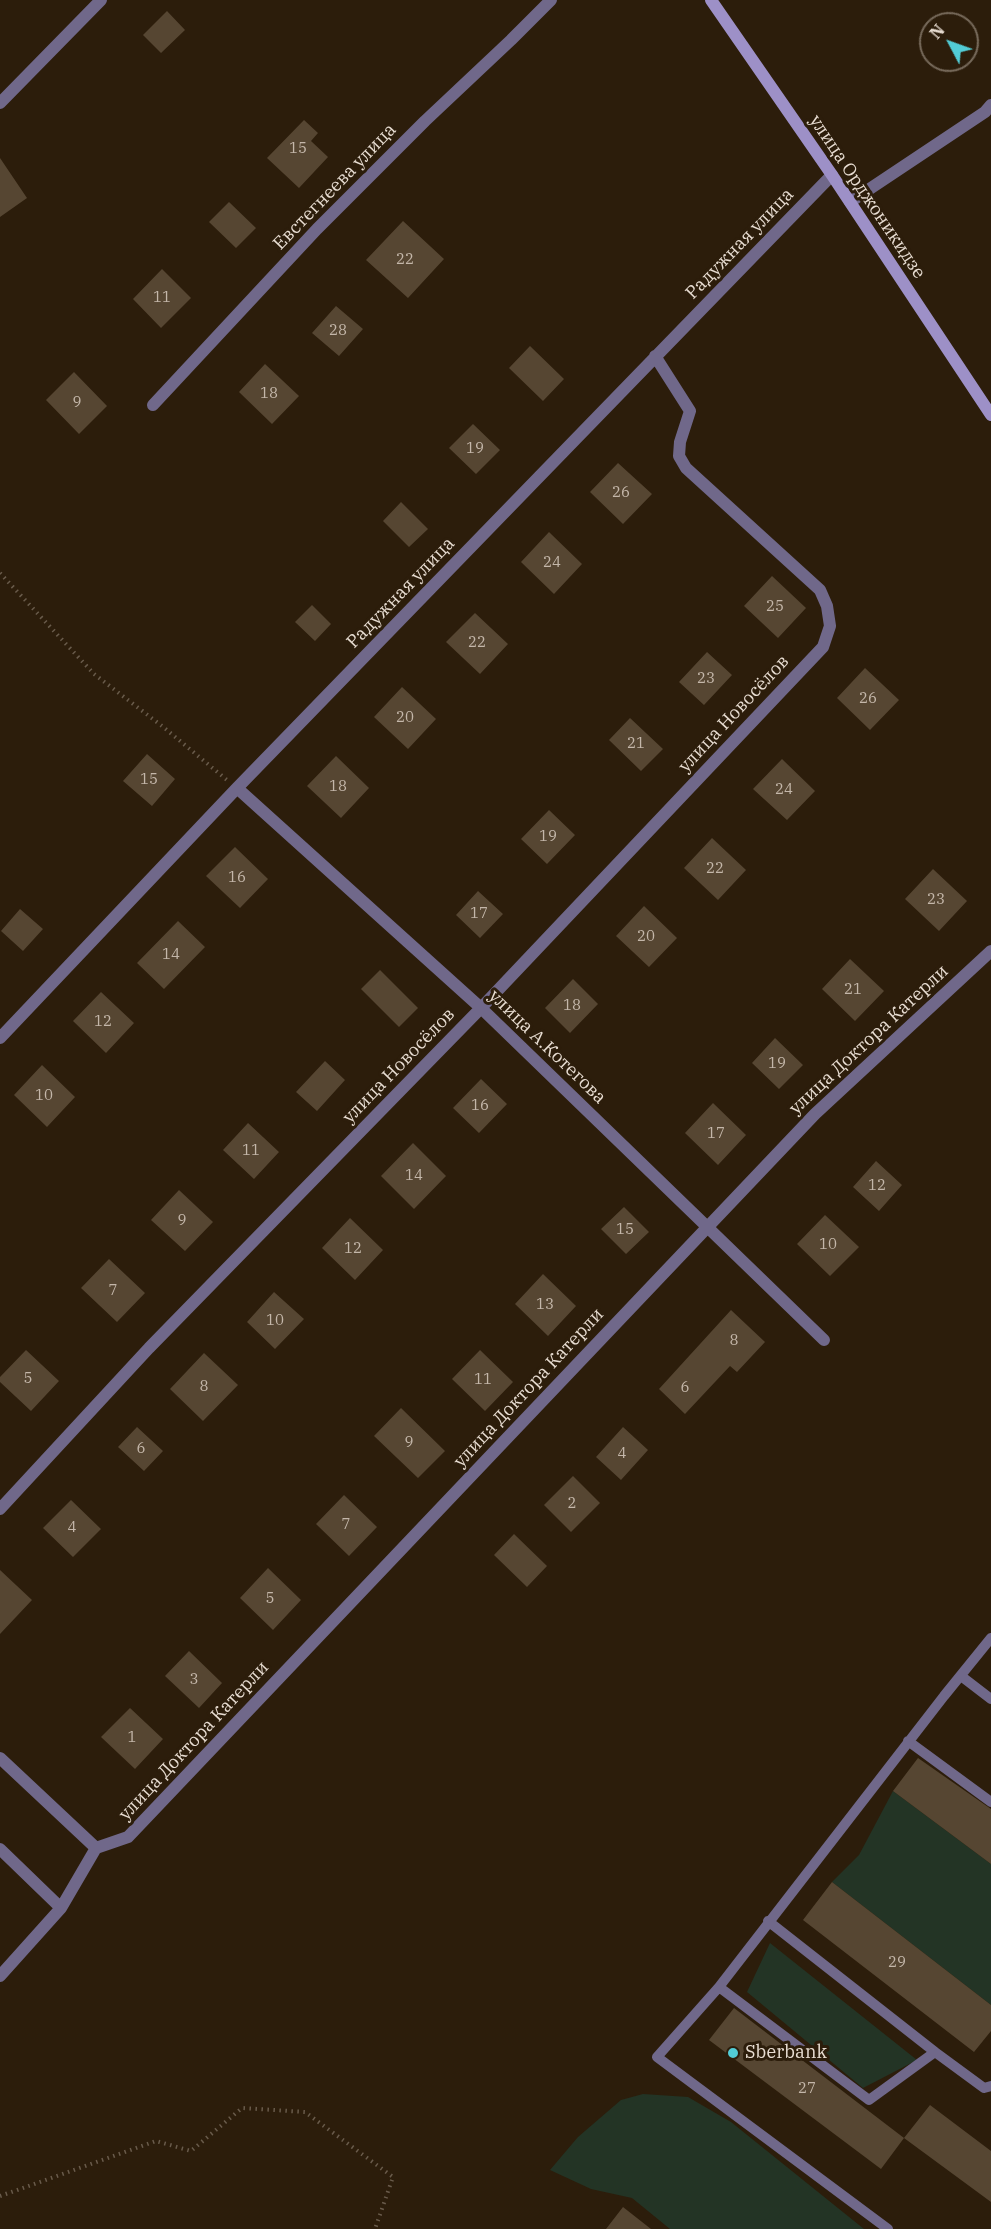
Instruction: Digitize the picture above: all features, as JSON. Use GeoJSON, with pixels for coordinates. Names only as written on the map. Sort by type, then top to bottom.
{"type":"FeatureCollection","features":[{"type":"Feature","properties":{"kind":"main road","name":"улица Орджоникидзе"},"geometry":{"type":"LineString","coordinates":[[711,0],[832,175],[991,415]]}},
{"type":"Feature","properties":{"kind":"street"},"geometry":{"type":"LineString","coordinates":[[0,103],[101,0]]}},
{"type":"Feature","properties":{"kind":"street","name":"Евстегнеева улица"},"geometry":{"type":"LineString","coordinates":[[153,405],[317,229],[550,0]]}},
{"type":"Feature","properties":{"kind":"street"},"geometry":{"type":"LineString","coordinates":[[850,202],[985,112],[991,105]]}},
{"type":"Feature","properties":{"kind":"street","name":"Радужная улица"},"geometry":{"type":"LineString","coordinates":[[0,1038],[237,788],[832,175]]}},
{"type":"Feature","properties":{"kind":"street","name":"улица Новосёлов"},"geometry":{"type":"LineString","coordinates":[[0,1509],[149,1348],[481,1008],[823,647],[830,626],[820,590],[686,468],[680,456],[680,442],[690,411],[655,357]]}},
{"type":"Feature","properties":{"kind":"street","name":"улица А.Котегова"},"geometry":{"type":"LineString","coordinates":[[237,788],[481,1008],[824,1340]]}},
{"type":"Feature","properties":{"kind":"street","name":"улица Доктора Катерли"},"geometry":{"type":"LineString","coordinates":[[96,1848],[128,1837],[815,1114],[991,951]]}},
{"type":"Feature","properties":{"kind":"street"},"geometry":{"type":"LineString","coordinates":[[0,1758],[96,1848],[61,1908],[0,1976]]}},
{"type":"Feature","properties":{"kind":"street"},"geometry":{"type":"LineString","coordinates":[[0,1849],[61,1908]]}},
{"type":"Feature","properties":{"kind":"lane"},"geometry":{"type":"LineString","coordinates":[[888,2229],[657,2057],[719,1987],[768,1921],[991,1638]]}},
{"type":"Feature","properties":{"kind":"lane"},"geometry":{"type":"LineString","coordinates":[[961,1676],[991,1699]]}},
{"type":"Feature","properties":{"kind":"lane"},"geometry":{"type":"LineString","coordinates":[[909,1742],[991,1802]]}},
{"type":"Feature","properties":{"kind":"lane"},"geometry":{"type":"LineString","coordinates":[[768,1921],[935,2052],[984,2088],[991,2086]]}},
{"type":"Feature","properties":{"kind":"lane"},"geometry":{"type":"LineString","coordinates":[[719,1987],[869,2100],[935,2052]]}},
{"type":"Feature","properties":{"kind":"path"},"geometry":{"type":"LineString","coordinates":[[0,573],[94,674],[237,788]]}},
{"type":"Feature","properties":{"kind":"path"},"geometry":{"type":"LineString","coordinates":[[0,2196],[156,2141],[190,2151],[242,2109],[305,2112],[393,2177],[375,2229]]}},
{"type":"Feature","properties":{"kind":"green space"},"geometry":{"type":"Polygon","coordinates":[[[893,1791],[991,1864],[991,2005],[832,1882],[859,1855],[893,1791]]]}},
{"type":"Feature","properties":{"kind":"green space"},"geometry":{"type":"Polygon","coordinates":[[[770,1943],[917,2060],[863,2088],[747,1992],[770,1943]]]}},
{"type":"Feature","properties":{"kind":"green space"},"geometry":{"type":"Polygon","coordinates":[[[643,2094],[688,2097],[731,2122],[864,2229],[670,2229],[632,2198],[591,2189],[550,2170],[578,2137],[621,2100],[643,2094]]]}},
{"type":"Feature","properties":{"kind":"building"},"geometry":{"type":"Polygon","coordinates":[[[167,11],[185,30],[161,53],[143,35],[167,11]]]}},
{"type":"Feature","properties":{"kind":"building"},"geometry":{"type":"Polygon","coordinates":[[[304,120],[318,133],[311,141],[328,157],[299,188],[267,158],[304,120]]]}},
{"type":"Feature","properties":{"kind":"building"},"geometry":{"type":"Polygon","coordinates":[[[0,158],[27,198],[0,217],[0,158]]]}},
{"type":"Feature","properties":{"kind":"building"},"geometry":{"type":"Polygon","coordinates":[[[229,202],[256,228],[236,248],[209,222],[229,202]]]}},
{"type":"Feature","properties":{"kind":"building"},"geometry":{"type":"Polygon","coordinates":[[[403,221],[444,259],[408,298],[366,260],[403,221]]]}},
{"type":"Feature","properties":{"kind":"building"},"geometry":{"type":"Polygon","coordinates":[[[162,269],[191,298],[161,328],[133,299],[162,269]]]}},
{"type":"Feature","properties":{"kind":"building"},"geometry":{"type":"Polygon","coordinates":[[[336,306],[363,329],[339,356],[312,333],[336,306]]]}},
{"type":"Feature","properties":{"kind":"building"},"geometry":{"type":"Polygon","coordinates":[[[530,346],[564,379],[543,401],[509,368],[530,346]]]}},
{"type":"Feature","properties":{"kind":"building"},"geometry":{"type":"Polygon","coordinates":[[[265,364],[299,396],[272,424],[239,392],[265,364]]]}},
{"type":"Feature","properties":{"kind":"building"},"geometry":{"type":"Polygon","coordinates":[[[74,372],[107,406],[79,434],[46,400],[74,372]]]}},
{"type":"Feature","properties":{"kind":"building"},"geometry":{"type":"Polygon","coordinates":[[[473,424],[500,450],[476,474],[449,448],[473,424]]]}},
{"type":"Feature","properties":{"kind":"building"},"geometry":{"type":"Polygon","coordinates":[[[618,463],[652,494],[623,524],[590,492],[618,463]]]}},
{"type":"Feature","properties":{"kind":"building"},"geometry":{"type":"Polygon","coordinates":[[[401,502],[428,529],[409,547],[383,521],[401,502]]]}},
{"type":"Feature","properties":{"kind":"building"},"geometry":{"type":"Polygon","coordinates":[[[549,532],[582,564],[554,594],[521,562],[549,532]]]}},
{"type":"Feature","properties":{"kind":"building"},"geometry":{"type":"Polygon","coordinates":[[[772,576],[806,608],[778,638],[744,606],[772,576]]]}},
{"type":"Feature","properties":{"kind":"building"},"geometry":{"type":"Polygon","coordinates":[[[312,605],[331,624],[315,641],[295,622],[312,605]]]}},
{"type":"Feature","properties":{"kind":"building"},"geometry":{"type":"Polygon","coordinates":[[[475,613],[508,644],[480,674],[446,642],[475,613]]]}},
{"type":"Feature","properties":{"kind":"building"},"geometry":{"type":"Polygon","coordinates":[[[707,652],[732,675],[704,705],[679,682],[707,652]]]}},
{"type":"Feature","properties":{"kind":"building"},"geometry":{"type":"Polygon","coordinates":[[[865,668],[899,700],[870,730],[837,698],[865,668]]]}},
{"type":"Feature","properties":{"kind":"building"},"geometry":{"type":"Polygon","coordinates":[[[402,687],[436,719],[408,749],[374,717],[402,687]]]}},
{"type":"Feature","properties":{"kind":"building"},"geometry":{"type":"Polygon","coordinates":[[[630,718],[663,749],[641,771],[609,740],[630,718]]]}},
{"type":"Feature","properties":{"kind":"building"},"geometry":{"type":"Polygon","coordinates":[[[147,754],[175,779],[152,806],[123,781],[147,754]]]}},
{"type":"Feature","properties":{"kind":"building"},"geometry":{"type":"Polygon","coordinates":[[[336,756],[369,788],[341,818],[307,786],[336,756]]]}},
{"type":"Feature","properties":{"kind":"building"},"geometry":{"type":"Polygon","coordinates":[[[782,759],[815,791],[787,820],[753,789],[782,759]]]}},
{"type":"Feature","properties":{"kind":"building"},"geometry":{"type":"Polygon","coordinates":[[[549,810],[575,835],[547,864],[521,839],[549,810]]]}},
{"type":"Feature","properties":{"kind":"building"},"geometry":{"type":"Polygon","coordinates":[[[712,838],[746,870],[718,900],[684,868],[712,838]]]}},
{"type":"Feature","properties":{"kind":"building"},"geometry":{"type":"Polygon","coordinates":[[[235,847],[268,879],[240,908],[206,876],[235,847]]]}},
{"type":"Feature","properties":{"kind":"building"},"geometry":{"type":"Polygon","coordinates":[[[933,869],[967,901],[939,931],[905,899],[933,869]]]}},
{"type":"Feature","properties":{"kind":"building"},"geometry":{"type":"Polygon","coordinates":[[[478,891],[503,914],[480,938],[456,915],[478,891]]]}},
{"type":"Feature","properties":{"kind":"building"},"geometry":{"type":"Polygon","coordinates":[[[644,906],[677,938],[649,967],[616,936],[644,906]]]}},
{"type":"Feature","properties":{"kind":"building"},"geometry":{"type":"Polygon","coordinates":[[[20,909],[43,929],[23,951],[1,931],[20,909]]]}},
{"type":"Feature","properties":{"kind":"building"},"geometry":{"type":"Polygon","coordinates":[[[178,921],[205,947],[164,989],[137,963],[178,921]]]}},
{"type":"Feature","properties":{"kind":"building"},"geometry":{"type":"Polygon","coordinates":[[[850,959],[884,991],[855,1021],[822,989],[850,959]]]}},
{"type":"Feature","properties":{"kind":"building"},"geometry":{"type":"Polygon","coordinates":[[[380,970],[418,1008],[399,1027],[361,989],[380,970]]]}},
{"type":"Feature","properties":{"kind":"building"},"geometry":{"type":"Polygon","coordinates":[[[573,979],[598,1004],[570,1033],[545,1008],[573,979]]]}},
{"type":"Feature","properties":{"kind":"building"},"geometry":{"type":"Polygon","coordinates":[[[101,992],[134,1023],[106,1053],[73,1021],[101,992]]]}},
{"type":"Feature","properties":{"kind":"building"},"geometry":{"type":"Polygon","coordinates":[[[775,1038],[803,1065],[779,1089],[752,1063],[775,1038]]]}},
{"type":"Feature","properties":{"kind":"building"},"geometry":{"type":"Polygon","coordinates":[[[325,1061],[345,1080],[317,1111],[296,1092],[325,1061]]]}},
{"type":"Feature","properties":{"kind":"building"},"geometry":{"type":"Polygon","coordinates":[[[42,1065],[75,1097],[47,1127],[14,1095],[42,1065]]]}},
{"type":"Feature","properties":{"kind":"building"},"geometry":{"type":"Polygon","coordinates":[[[481,1079],[507,1104],[479,1133],[453,1108],[481,1079]]]}},
{"type":"Feature","properties":{"kind":"building"},"geometry":{"type":"Polygon","coordinates":[[[713,1103],[746,1135],[718,1165],[685,1133],[713,1103]]]}},
{"type":"Feature","properties":{"kind":"building"},"geometry":{"type":"Polygon","coordinates":[[[248,1123],[279,1152],[254,1179],[223,1150],[248,1123]]]}},
{"type":"Feature","properties":{"kind":"building"},"geometry":{"type":"Polygon","coordinates":[[[413,1143],[446,1176],[414,1209],[381,1176],[413,1143]]]}},
{"type":"Feature","properties":{"kind":"building"},"geometry":{"type":"Polygon","coordinates":[[[876,1161],[902,1185],[879,1211],[853,1187],[876,1161]]]}},
{"type":"Feature","properties":{"kind":"building"},"geometry":{"type":"Polygon","coordinates":[[[179,1190],[213,1222],[185,1251],[151,1220],[179,1190]]]}},
{"type":"Feature","properties":{"kind":"building"},"geometry":{"type":"Polygon","coordinates":[[[624,1207],[649,1232],[626,1254],[601,1229],[624,1207]]]}},
{"type":"Feature","properties":{"kind":"building"},"geometry":{"type":"Polygon","coordinates":[[[825,1215],[859,1247],[830,1276],[797,1244],[825,1215]]]}},
{"type":"Feature","properties":{"kind":"building"},"geometry":{"type":"Polygon","coordinates":[[[350,1218],[383,1250],[355,1280],[322,1248],[350,1218]]]}},
{"type":"Feature","properties":{"kind":"building"},"geometry":{"type":"Polygon","coordinates":[[[109,1259],[145,1293],[117,1322],[81,1288],[109,1259]]]}},
{"type":"Feature","properties":{"kind":"building"},"geometry":{"type":"Polygon","coordinates":[[[543,1274],[576,1306],[548,1336],[515,1304],[543,1274]]]}},
{"type":"Feature","properties":{"kind":"building"},"geometry":{"type":"Polygon","coordinates":[[[274,1292],[304,1319],[275,1349],[247,1322],[274,1292]]]}},
{"type":"Feature","properties":{"kind":"building"},"geometry":{"type":"Polygon","coordinates":[[[731,1310],[765,1342],[737,1372],[730,1366],[685,1414],[659,1389],[731,1310]]]}},
{"type":"Feature","properties":{"kind":"building"},"geometry":{"type":"Polygon","coordinates":[[[26,1350],[59,1381],[31,1411],[0,1382],[0,1377],[26,1350]]]}},
{"type":"Feature","properties":{"kind":"building"},"geometry":{"type":"Polygon","coordinates":[[[480,1350],[513,1382],[485,1411],[452,1379],[480,1350]]]}},
{"type":"Feature","properties":{"kind":"building"},"geometry":{"type":"Polygon","coordinates":[[[204,1353],[238,1385],[203,1421],[170,1389],[204,1353]]]}},
{"type":"Feature","properties":{"kind":"building"},"geometry":{"type":"Polygon","coordinates":[[[401,1408],[445,1451],[418,1478],[374,1436],[401,1408]]]}},
{"type":"Feature","properties":{"kind":"building"},"geometry":{"type":"Polygon","coordinates":[[[137,1427],[163,1451],[144,1471],[118,1447],[137,1427]]]}},
{"type":"Feature","properties":{"kind":"building"},"geometry":{"type":"Polygon","coordinates":[[[623,1427],[648,1450],[621,1480],[596,1457],[623,1427]]]}},
{"type":"Feature","properties":{"kind":"building"},"geometry":{"type":"Polygon","coordinates":[[[573,1476],[600,1503],[571,1532],[544,1505],[573,1476]]]}},
{"type":"Feature","properties":{"kind":"building"},"geometry":{"type":"Polygon","coordinates":[[[344,1495],[377,1527],[349,1556],[316,1524],[344,1495]]]}},
{"type":"Feature","properties":{"kind":"building"},"geometry":{"type":"Polygon","coordinates":[[[71,1500],[101,1529],[73,1557],[43,1528],[71,1500]]]}},
{"type":"Feature","properties":{"kind":"building"},"geometry":{"type":"Polygon","coordinates":[[[514,1534],[547,1566],[527,1587],[494,1555],[514,1534]]]}},
{"type":"Feature","properties":{"kind":"building"},"geometry":{"type":"Polygon","coordinates":[[[268,1568],[301,1600],[273,1630],[240,1598],[268,1568]]]}},
{"type":"Feature","properties":{"kind":"building"},"geometry":{"type":"Polygon","coordinates":[[[0,1570],[32,1600],[0,1634],[0,1570]]]}},
{"type":"Feature","properties":{"kind":"building"},"geometry":{"type":"Polygon","coordinates":[[[189,1651],[222,1683],[199,1708],[165,1676],[189,1651]]]}},
{"type":"Feature","properties":{"kind":"building"},"geometry":{"type":"Polygon","coordinates":[[[130,1708],[163,1739],[135,1769],[101,1737],[130,1708]]]}},
{"type":"Feature","properties":{"kind":"building"},"geometry":{"type":"Polygon","coordinates":[[[918,1758],[991,1809],[991,1864],[893,1791],[918,1758]]]}},
{"type":"Feature","properties":{"kind":"building"},"geometry":{"type":"Polygon","coordinates":[[[832,1882],[991,2005],[991,2031],[974,2052],[803,1920],[832,1882]]]}},
{"type":"Feature","properties":{"kind":"building"},"geometry":{"type":"Polygon","coordinates":[[[734,2008],[904,2138],[881,2169],[709,2040],[734,2008]]]}},
{"type":"Feature","properties":{"kind":"building"},"geometry":{"type":"Polygon","coordinates":[[[930,2105],[991,2151],[991,2202],[904,2138],[930,2105]]]}},
{"type":"Feature","properties":{"kind":"building"},"geometry":{"type":"Polygon","coordinates":[[[623,2207],[651,2229],[606,2229],[623,2207]]]}},
{"type":"Feature","properties":{"kind":"place","name":"Sberbank"},"geometry":{"type":"Point","coordinates":[733,2053]}}]}
